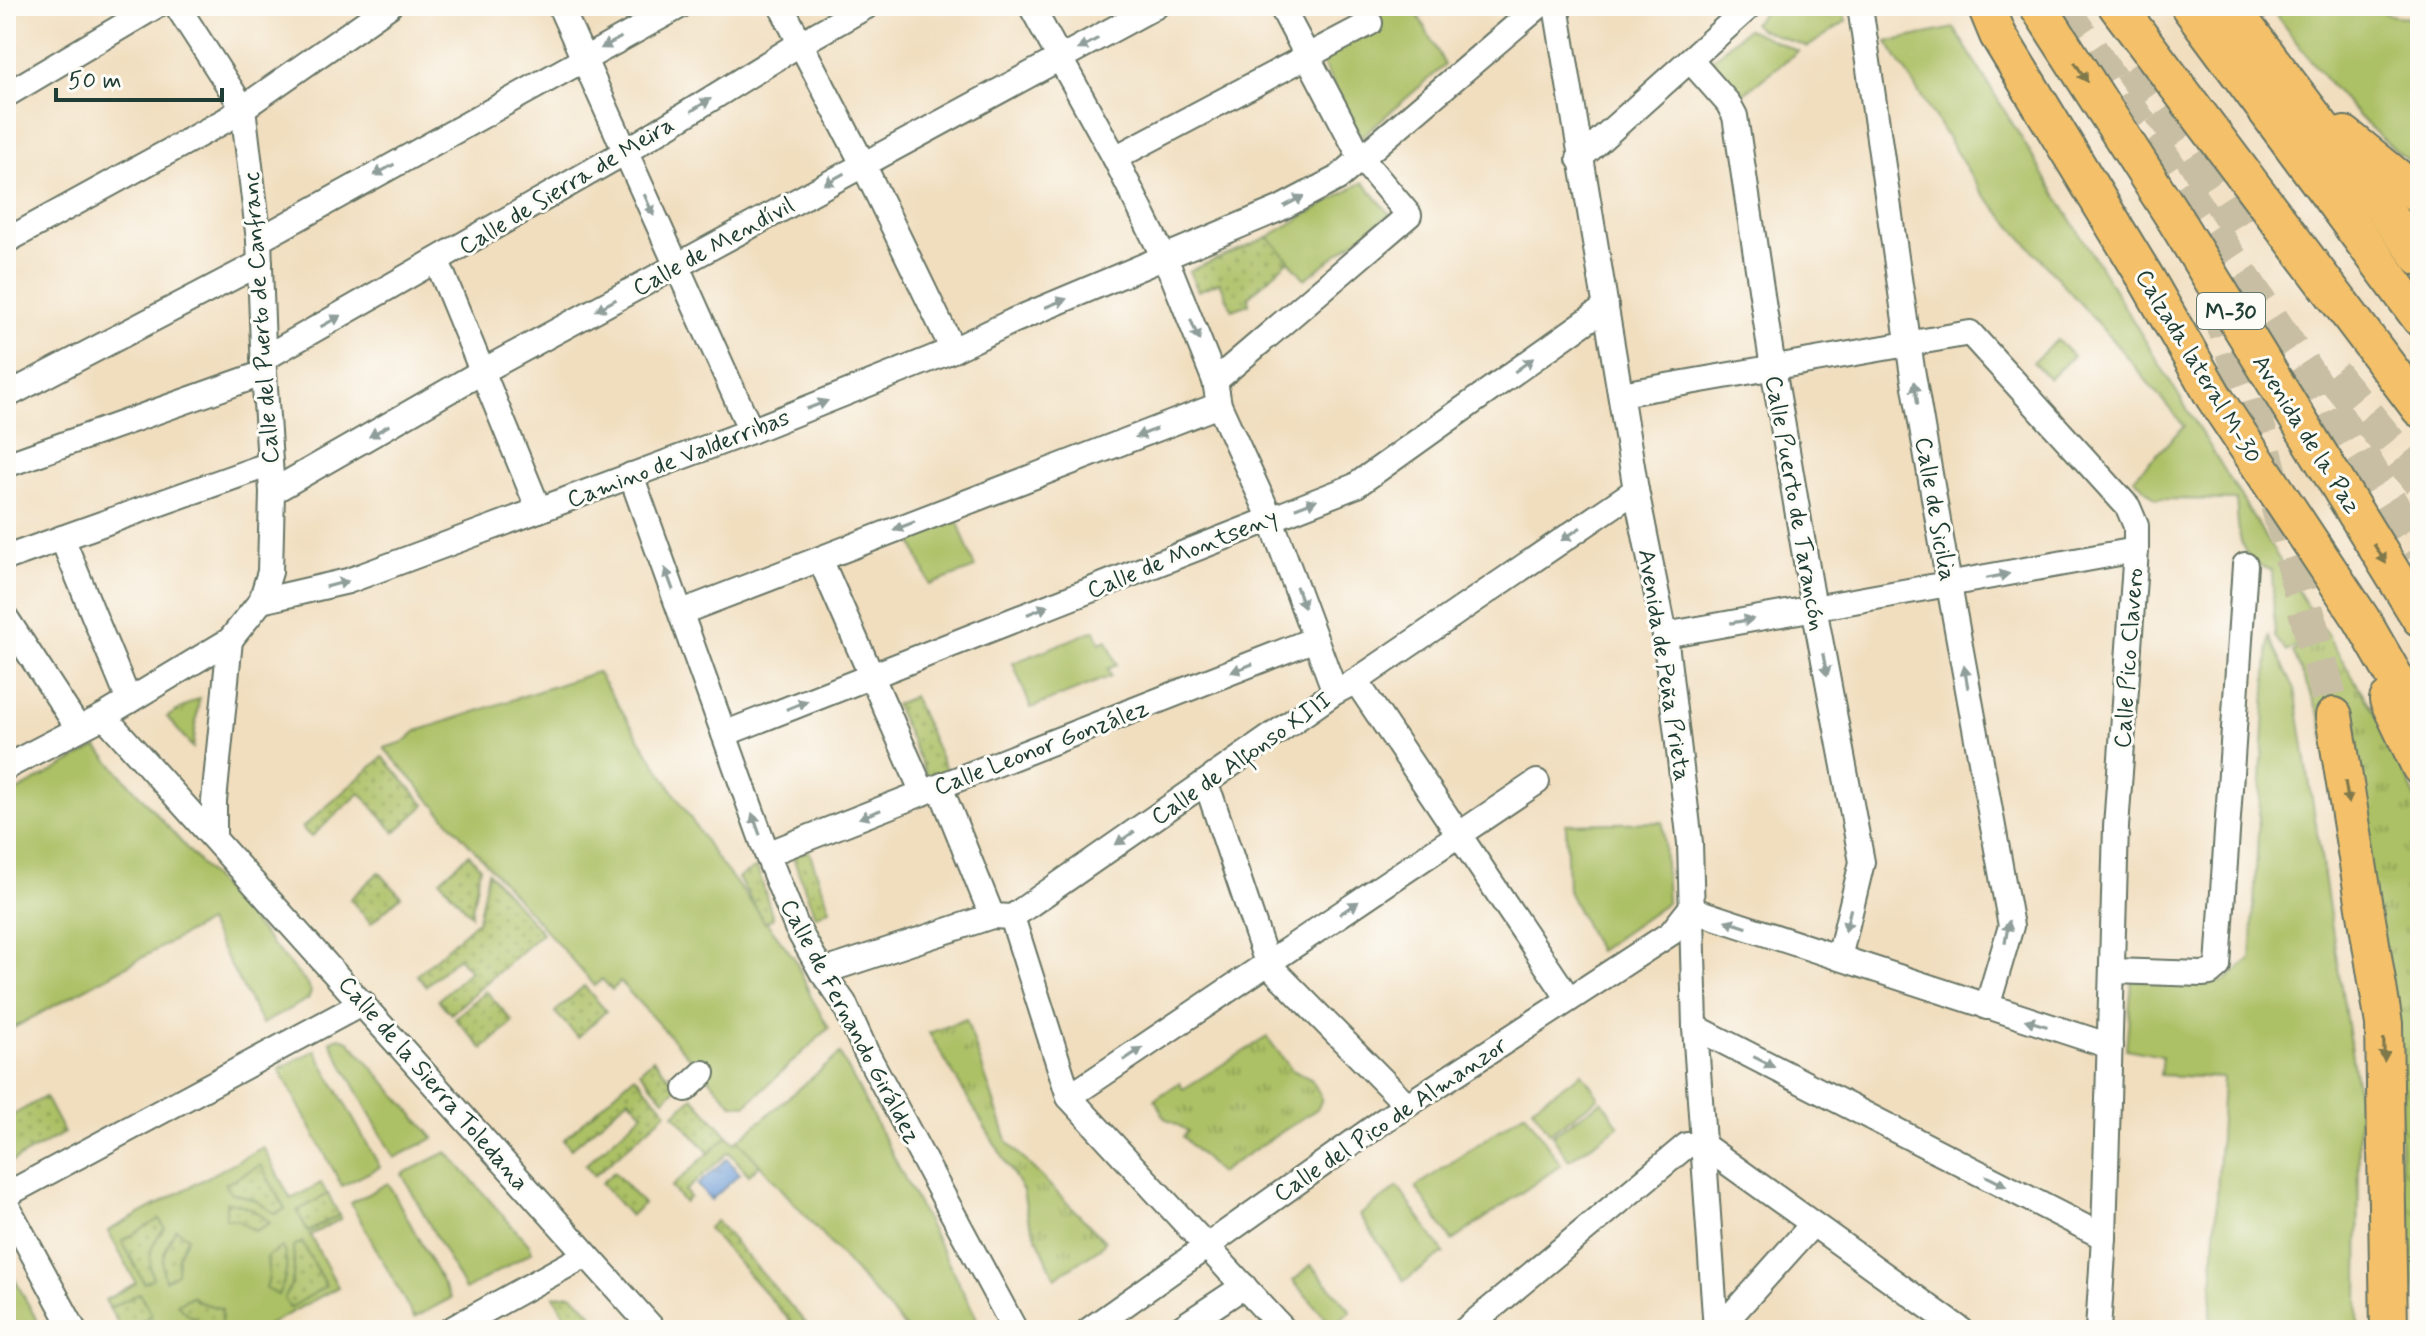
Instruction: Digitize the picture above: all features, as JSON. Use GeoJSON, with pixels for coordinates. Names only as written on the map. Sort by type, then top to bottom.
{"type":"FeatureCollection","features":[{"type":"Feature","properties":{"kind":"highway","name":"Calzada lateral M-30"},"geometry":{"type":"LineString","coordinates":[[1974,6],[1992,21],[2214,397],[2362,620],[2420,721]]}},
{"type":"Feature","properties":{"kind":"highway","name":"Avenida de la Paz"},"geometry":{"type":"LineString","coordinates":[[2038,6],[2173,216],[2420,618]]}},
{"type":"Feature","properties":{"kind":"highway"},"geometry":{"type":"LineString","coordinates":[[2117,6],[2420,409]]}},
{"type":"Feature","properties":{"kind":"highway"},"geometry":{"type":"LineString","coordinates":[[2189,6],[2420,318]]}},
{"type":"Feature","properties":{"kind":"highway"},"geometry":{"type":"LineString","coordinates":[[2230,6],[2420,257]]}},
{"type":"Feature","properties":{"kind":"highway"},"geometry":{"type":"LineString","coordinates":[[2256,41],[2338,128],[2420,196]]}},
{"type":"Feature","properties":{"kind":"highway"},"geometry":{"type":"LineString","coordinates":[[2214,397],[2399,718],[2420,767]]}},
{"type":"Feature","properties":{"kind":"highway"},"geometry":{"type":"LineString","coordinates":[[2334,716],[2384,1024],[2389,1330]]}},
{"type":"Feature","properties":{"kind":"street"},"geometry":{"type":"LineString","coordinates":[[6,95],[156,6]]}},
{"type":"Feature","properties":{"kind":"street","name":"Calle del Puerto de Canfranc"},"geometry":{"type":"LineString","coordinates":[[177,6],[243,108],[259,251],[272,492],[270,572],[261,601]]}},
{"type":"Feature","properties":{"kind":"street"},"geometry":{"type":"LineString","coordinates":[[6,241],[226,120],[389,6]]}},
{"type":"Feature","properties":{"kind":"street"},"geometry":{"type":"LineString","coordinates":[[560,6],[751,431]]}},
{"type":"Feature","properties":{"kind":"street"},"geometry":{"type":"LineString","coordinates":[[6,396],[259,251],[582,59],[680,6]]}},
{"type":"Feature","properties":{"kind":"street"},"geometry":{"type":"LineString","coordinates":[[781,6],[863,164],[953,350]]}},
{"type":"Feature","properties":{"kind":"street","name":"Calle de Sierra de Meira"},"geometry":{"type":"LineString","coordinates":[[6,465],[263,366],[867,6]]}},
{"type":"Feature","properties":{"kind":"street"},"geometry":{"type":"LineString","coordinates":[[1031,6],[1115,158],[1164,258],[1270,517],[1315,639],[1346,686],[1460,833],[1569,999]]}},
{"type":"Feature","properties":{"kind":"street","name":"Calle de Mendívil"},"geometry":{"type":"LineString","coordinates":[[272,492],[483,371],[1156,6]]}},
{"type":"Feature","properties":{"kind":"street"},"geometry":{"type":"LineString","coordinates":[[682,612],[820,559],[1217,393],[1409,215],[1361,158],[1281,6]]}},
{"type":"Feature","properties":{"kind":"street","name":"Camino de Valderribas"},"geometry":{"type":"LineString","coordinates":[[261,601],[348,581],[751,431],[953,350],[1013,321],[1279,209],[1338,178],[1539,6]]}},
{"type":"Feature","properties":{"kind":"street","name":"Avenida de Peña Prieta"},"geometry":{"type":"LineString","coordinates":[[1556,6],[1636,490],[1665,635],[1690,843],[1695,1027],[1717,1330]]}},
{"type":"Feature","properties":{"kind":"street"},"geometry":{"type":"LineString","coordinates":[[1579,159],[1750,6]]}},
{"type":"Feature","properties":{"kind":"street","name":"Calle de Sicilia"},"geometry":{"type":"LineString","coordinates":[[1860,6],[1908,343],[2011,926],[1987,1007]]}},
{"type":"Feature","properties":{"kind":"street"},"geometry":{"type":"LineString","coordinates":[[1115,158],[1370,23]]}},
{"type":"Feature","properties":{"kind":"street","name":"Calle Puerto de Tarancón"},"geometry":{"type":"LineString","coordinates":[[1690,60],[1728,103],[1735,116],[1773,368],[1862,862],[1839,958]]}},
{"type":"Feature","properties":{"kind":"street"},"geometry":{"type":"LineString","coordinates":[[437,261],[539,510]]}},
{"type":"Feature","properties":{"kind":"street","name":"Calle de Montseny"},"geometry":{"type":"LineString","coordinates":[[724,734],[1355,486],[1606,307]]}},
{"type":"Feature","properties":{"kind":"street","name":"Calle Pico Clavero"},"geometry":{"type":"LineString","coordinates":[[1908,343],[1970,333],[2128,507],[2136,526],[2116,827],[2104,1237],[2098,1330]]}},
{"type":"Feature","properties":{"kind":"street"},"geometry":{"type":"LineString","coordinates":[[1621,394],[1908,343]]}},
{"type":"Feature","properties":{"kind":"street"},"geometry":{"type":"LineString","coordinates":[[6,558],[270,464]]}},
{"type":"Feature","properties":{"kind":"street","name":"Calle de Fernando Giráldez"},"geometry":{"type":"LineString","coordinates":[[631,475],[767,854],[797,928],[844,1003],[866,1052],[1015,1330]]}},
{"type":"Feature","properties":{"kind":"street","name":"Calle de Alfonso XIII"},"geometry":{"type":"LineString","coordinates":[[822,972],[1002,917],[1636,490]]}},
{"type":"Feature","properties":{"kind":"street"},"geometry":{"type":"LineString","coordinates":[[62,538],[129,701]]}},
{"type":"Feature","properties":{"kind":"street"},"geometry":{"type":"LineString","coordinates":[[1665,635],[2136,550]]}},
{"type":"Feature","properties":{"kind":"street"},"geometry":{"type":"LineString","coordinates":[[820,559],[870,676],[1002,917],[1069,1097],[1284,1330]]}},
{"type":"Feature","properties":{"kind":"street"},"geometry":{"type":"LineString","coordinates":[[2113,971],[2202,974],[2210,973],[2218,966],[2245,565]]}},
{"type":"Feature","properties":{"kind":"street"},"geometry":{"type":"LineString","coordinates":[[6,767],[104,716],[230,640],[261,601]]}},
{"type":"Feature","properties":{"kind":"street"},"geometry":{"type":"LineString","coordinates":[[6,618],[78,728]]}},
{"type":"Feature","properties":{"kind":"street","name":"Calle Leonor González"},"geometry":{"type":"LineString","coordinates":[[767,854],[1315,639]]}},
{"type":"Feature","properties":{"kind":"street"},"geometry":{"type":"LineString","coordinates":[[214,837],[214,801],[230,640]]}},
{"type":"Feature","properties":{"kind":"street","name":"Calle de la Sierra Toledana"},"geometry":{"type":"LineString","coordinates":[[104,716],[654,1330]]}},
{"type":"Feature","properties":{"kind":"street"},"geometry":{"type":"LineString","coordinates":[[1069,1097],[1537,782]]}},
{"type":"Feature","properties":{"kind":"street"},"geometry":{"type":"LineString","coordinates":[[1203,784],[1211,797],[1267,963],[1407,1105]]}},
{"type":"Feature","properties":{"kind":"street"},"geometry":{"type":"LineString","coordinates":[[1690,909],[2110,1046]]}},
{"type":"Feature","properties":{"kind":"street","name":"Calle del Pico de Almanzor"},"geometry":{"type":"LineString","coordinates":[[1089,1330],[1407,1105],[1671,933],[1690,909]]}},
{"type":"Feature","properties":{"kind":"street"},"geometry":{"type":"LineString","coordinates":[[6,1195],[363,1003]]}},
{"type":"Feature","properties":{"kind":"street"},"geometry":{"type":"LineString","coordinates":[[1695,1027],[2104,1237]]}},
{"type":"Feature","properties":{"kind":"street"},"geometry":{"type":"LineString","coordinates":[[1465,1330],[1687,1145],[1703,1145],[1811,1226],[1961,1330]]}},
{"type":"Feature","properties":{"kind":"street"},"geometry":{"type":"LineString","coordinates":[[6,1204],[74,1330]]}},
{"type":"Feature","properties":{"kind":"street"},"geometry":{"type":"LineString","coordinates":[[1717,1330],[1811,1226]]}},
{"type":"Feature","properties":{"kind":"street"},"geometry":{"type":"LineString","coordinates":[[450,1330],[586,1255]]}},
{"type":"Feature","properties":{"kind":"street"},"geometry":{"type":"LineString","coordinates":[[1178,1330],[1244,1286]]}},
{"type":"Feature","properties":{"kind":"green space"},"geometry":{"type":"Polygon","coordinates":[[[1381,6],[1413,6],[1445,65],[1361,137],[1321,61],[1366,13],[1381,6]]]}},
{"type":"Feature","properties":{"kind":"green space"},"geometry":{"type":"Polygon","coordinates":[[[1771,6],[1842,6],[1846,21],[1808,47],[1759,29],[1753,23],[1771,6]]]}},
{"type":"Feature","properties":{"kind":"green space"},"geometry":{"type":"Polygon","coordinates":[[[2269,6],[2374,6],[2396,16],[2420,15],[2420,169],[2357,114],[2269,6]]]}},
{"type":"Feature","properties":{"kind":"green space"},"geometry":{"type":"Polygon","coordinates":[[[1954,28],[2321,628],[2287,652],[2275,637],[2272,570],[2260,566],[2246,552],[2239,533],[2236,500],[2156,499],[2134,478],[2184,426],[1980,190],[1887,42],[1954,28]]]}},
{"type":"Feature","properties":{"kind":"green space"},"geometry":{"type":"Polygon","coordinates":[[[1747,29],[1798,51],[1741,96],[1710,61],[1747,29]]]}},
{"type":"Feature","properties":{"kind":"green space"},"geometry":{"type":"Polygon","coordinates":[[[1363,182],[1390,214],[1305,279],[1268,237],[1363,182]]]}},
{"type":"Feature","properties":{"kind":"green space"},"geometry":{"type":"Polygon","coordinates":[[[1268,237],[1289,260],[1248,297],[1249,304],[1232,310],[1220,282],[1198,291],[1189,271],[1268,237]]]}},
{"type":"Feature","properties":{"kind":"green space"},"geometry":{"type":"Polygon","coordinates":[[[2057,340],[2073,356],[2049,379],[2033,362],[2057,340]]]}},
{"type":"Feature","properties":{"kind":"green space"},"geometry":{"type":"Polygon","coordinates":[[[956,517],[975,568],[930,585],[910,536],[956,517]]]}},
{"type":"Feature","properties":{"kind":"green space"},"geometry":{"type":"Polygon","coordinates":[[[1095,630],[1100,643],[1107,640],[1117,665],[1108,669],[1111,676],[1031,708],[1013,663],[1095,630]]]}},
{"type":"Feature","properties":{"kind":"green space"},"geometry":{"type":"Polygon","coordinates":[[[2324,630],[2385,730],[2420,808],[2420,1267],[2405,1330],[2398,1067],[2320,716],[2293,652],[2324,630]]]}},
{"type":"Feature","properties":{"kind":"green space"},"geometry":{"type":"Polygon","coordinates":[[[2269,637],[2295,689],[2359,1102],[2358,1330],[2210,1330],[2223,1078],[2160,1075],[2162,1056],[2126,1049],[2132,980],[2223,982],[2251,959],[2269,637]]]}},
{"type":"Feature","properties":{"kind":"green space"},"geometry":{"type":"Polygon","coordinates":[[[597,672],[714,855],[795,959],[811,997],[829,1028],[746,1105],[732,1104],[620,982],[612,990],[602,979],[595,986],[384,748],[404,742],[417,731],[597,672]]]}},
{"type":"Feature","properties":{"kind":"green space"},"geometry":{"type":"Polygon","coordinates":[[[913,696],[947,772],[929,780],[895,705],[913,696]]]}},
{"type":"Feature","properties":{"kind":"green space"},"geometry":{"type":"Polygon","coordinates":[[[199,698],[193,748],[167,717],[199,698]]]}},
{"type":"Feature","properties":{"kind":"green space"},"geometry":{"type":"Polygon","coordinates":[[[97,747],[308,985],[311,992],[308,999],[262,1024],[207,922],[6,1032],[6,797],[97,747]]]}},
{"type":"Feature","properties":{"kind":"green space"},"geometry":{"type":"Polygon","coordinates":[[[383,757],[425,805],[395,832],[360,793],[311,837],[302,828],[383,757]]]}},
{"type":"Feature","properties":{"kind":"green space"},"geometry":{"type":"Polygon","coordinates":[[[1663,822],[1667,903],[1598,951],[1568,891],[1566,824],[1663,822]]]}},
{"type":"Feature","properties":{"kind":"green space"},"geometry":{"type":"Polygon","coordinates":[[[809,851],[830,909],[815,916],[792,855],[809,851]]]}},
{"type":"Feature","properties":{"kind":"green space"},"geometry":{"type":"Polygon","coordinates":[[[469,854],[480,867],[471,915],[440,880],[469,854]]]}},
{"type":"Feature","properties":{"kind":"green space"},"geometry":{"type":"Polygon","coordinates":[[[757,867],[773,918],[765,923],[738,878],[757,867]]]}},
{"type":"Feature","properties":{"kind":"green space"},"geometry":{"type":"Polygon","coordinates":[[[379,872],[401,896],[371,923],[350,899],[379,872]]]}},
{"type":"Feature","properties":{"kind":"green space"},"geometry":{"type":"Polygon","coordinates":[[[488,872],[542,933],[451,1014],[438,1000],[470,971],[458,957],[426,986],[417,975],[478,920],[488,872]]]}},
{"type":"Feature","properties":{"kind":"green space"},"geometry":{"type":"Polygon","coordinates":[[[584,986],[606,1011],[578,1037],[555,1012],[584,986]]]}},
{"type":"Feature","properties":{"kind":"green space"},"geometry":{"type":"Polygon","coordinates":[[[486,991],[513,1022],[483,1049],[455,1018],[486,991]]]}},
{"type":"Feature","properties":{"kind":"green space"},"geometry":{"type":"Polygon","coordinates":[[[966,1019],[1008,1143],[1105,1241],[1100,1248],[1055,1278],[1028,1218],[1023,1191],[929,1033],[966,1019]]]}},
{"type":"Feature","properties":{"kind":"green space"},"geometry":{"type":"Polygon","coordinates":[[[339,1037],[349,1041],[434,1138],[394,1158],[330,1041],[339,1037]]]}},
{"type":"Feature","properties":{"kind":"green space"},"geometry":{"type":"Polygon","coordinates":[[[1267,1037],[1292,1070],[1311,1079],[1322,1098],[1318,1108],[1219,1173],[1183,1137],[1188,1131],[1165,1118],[1155,1099],[1179,1083],[1183,1089],[1267,1037]]]}},
{"type":"Feature","properties":{"kind":"green space"},"geometry":{"type":"Polygon","coordinates":[[[315,1050],[380,1167],[342,1186],[279,1069],[315,1050]]]}},
{"type":"Feature","properties":{"kind":"green space"},"geometry":{"type":"Polygon","coordinates":[[[840,1054],[983,1330],[907,1330],[738,1140],[840,1054]]]}},
{"type":"Feature","properties":{"kind":"green space"},"geometry":{"type":"Polygon","coordinates":[[[653,1059],[678,1087],[664,1099],[640,1071],[653,1059]]]}},
{"type":"Feature","properties":{"kind":"green space"},"geometry":{"type":"Polygon","coordinates":[[[1582,1073],[1599,1097],[1550,1133],[1532,1107],[1582,1073]]]}},
{"type":"Feature","properties":{"kind":"green space"},"geometry":{"type":"Polygon","coordinates":[[[635,1075],[667,1112],[594,1176],[585,1165],[643,1113],[629,1098],[571,1149],[563,1140],[635,1075]]]}},
{"type":"Feature","properties":{"kind":"green space"},"geometry":{"type":"Polygon","coordinates":[[[45,1097],[64,1133],[6,1165],[6,1119],[45,1097]]]}},
{"type":"Feature","properties":{"kind":"green space"},"geometry":{"type":"Polygon","coordinates":[[[693,1097],[728,1136],[709,1153],[674,1114],[693,1097]]]}},
{"type":"Feature","properties":{"kind":"green space"},"geometry":{"type":"Polygon","coordinates":[[[1602,1101],[1619,1126],[1569,1160],[1552,1135],[1602,1101]]]}},
{"type":"Feature","properties":{"kind":"green space"},"geometry":{"type":"Polygon","coordinates":[[[1525,1112],[1561,1165],[1452,1241],[1416,1187],[1525,1112]]]}},
{"type":"Feature","properties":{"kind":"green space"},"geometry":{"type":"Polygon","coordinates":[[[728,1136],[735,1143],[738,1140],[760,1165],[749,1175],[729,1152],[685,1191],[690,1197],[684,1202],[671,1187],[728,1136]]]}},
{"type":"Feature","properties":{"kind":"green space"},"geometry":{"type":"Polygon","coordinates":[[[263,1147],[291,1199],[321,1183],[341,1219],[310,1235],[338,1287],[259,1330],[160,1330],[155,1321],[137,1330],[122,1330],[105,1300],[136,1283],[108,1231],[263,1147]]]}},
{"type":"Feature","properties":{"kind":"green space"},"geometry":{"type":"Polygon","coordinates":[[[447,1152],[532,1252],[465,1290],[402,1174],[447,1152]]]}},
{"type":"Feature","properties":{"kind":"green space"},"geometry":{"type":"Polygon","coordinates":[[[261,1165],[285,1209],[275,1214],[257,1201],[230,1192],[225,1184],[261,1165]]]}},
{"type":"Feature","properties":{"kind":"green space"},"geometry":{"type":"Polygon","coordinates":[[[614,1172],[643,1204],[630,1216],[601,1183],[614,1172]]]}},
{"type":"Feature","properties":{"kind":"green space"},"geometry":{"type":"Polygon","coordinates":[[[388,1183],[451,1298],[414,1318],[351,1203],[388,1183]]]}},
{"type":"Feature","properties":{"kind":"green space"},"geometry":{"type":"Polygon","coordinates":[[[1398,1187],[1444,1253],[1404,1281],[1360,1215],[1398,1187]]]}},
{"type":"Feature","properties":{"kind":"green space"},"geometry":{"type":"Polygon","coordinates":[[[328,1194],[339,1215],[308,1232],[297,1211],[328,1194]]]}},
{"type":"Feature","properties":{"kind":"green space"},"geometry":{"type":"Polygon","coordinates":[[[226,1202],[250,1208],[270,1223],[255,1231],[235,1219],[226,1219],[226,1202]]]}},
{"type":"Feature","properties":{"kind":"green space"},"geometry":{"type":"Polygon","coordinates":[[[159,1219],[165,1228],[151,1251],[153,1278],[144,1283],[122,1241],[159,1219]]]}},
{"type":"Feature","properties":{"kind":"green space"},"geometry":{"type":"Polygon","coordinates":[[[716,1221],[812,1330],[798,1330],[710,1231],[708,1228],[716,1221]]]}},
{"type":"Feature","properties":{"kind":"green space"},"geometry":{"type":"Polygon","coordinates":[[[176,1229],[188,1237],[178,1256],[177,1273],[165,1280],[163,1260],[176,1229]]]}},
{"type":"Feature","properties":{"kind":"green space"},"geometry":{"type":"Polygon","coordinates":[[[302,1242],[326,1286],[290,1308],[284,1299],[293,1274],[293,1247],[302,1242]]]}},
{"type":"Feature","properties":{"kind":"green space"},"geometry":{"type":"Polygon","coordinates":[[[282,1247],[286,1271],[278,1295],[266,1288],[269,1277],[267,1257],[282,1247]]]}},
{"type":"Feature","properties":{"kind":"green space"},"geometry":{"type":"Polygon","coordinates":[[[6,1263],[42,1330],[6,1330],[6,1263]]]}},
{"type":"Feature","properties":{"kind":"green space"},"geometry":{"type":"Polygon","coordinates":[[[1311,1265],[1351,1311],[1333,1326],[1293,1281],[1311,1265]]]}},
{"type":"Feature","properties":{"kind":"green space"},"geometry":{"type":"Polygon","coordinates":[[[140,1293],[152,1316],[122,1330],[109,1308],[140,1293]]]}},
{"type":"Feature","properties":{"kind":"green space"},"geometry":{"type":"Polygon","coordinates":[[[571,1294],[606,1330],[573,1330],[554,1296],[571,1294]]]}},
{"type":"Feature","properties":{"kind":"green space"},"geometry":{"type":"Polygon","coordinates":[[[192,1296],[199,1302],[222,1309],[221,1325],[197,1319],[177,1304],[192,1296]]]}},
{"type":"Feature","properties":{"kind":"water"},"geometry":{"type":"Polygon","coordinates":[[[727,1159],[740,1174],[711,1200],[697,1185],[727,1159]]]}},
{"type":"Feature","properties":{"kind":"tunnel"},"geometry":{"type":"LineString","coordinates":[[2060,6],[2338,420],[2420,552]]}},
{"type":"Feature","properties":{"kind":"tunnel"},"geometry":{"type":"LineString","coordinates":[[2130,67],[2185,144],[2238,227]]}},
{"type":"Feature","properties":{"kind":"tunnel"},"geometry":{"type":"LineString","coordinates":[[2214,299],[2247,387],[2334,716]]}},
{"type":"Feature","properties":{"kind":"tunnel"},"geometry":{"type":"LineString","coordinates":[[2332,374],[2420,481]]}}]}
